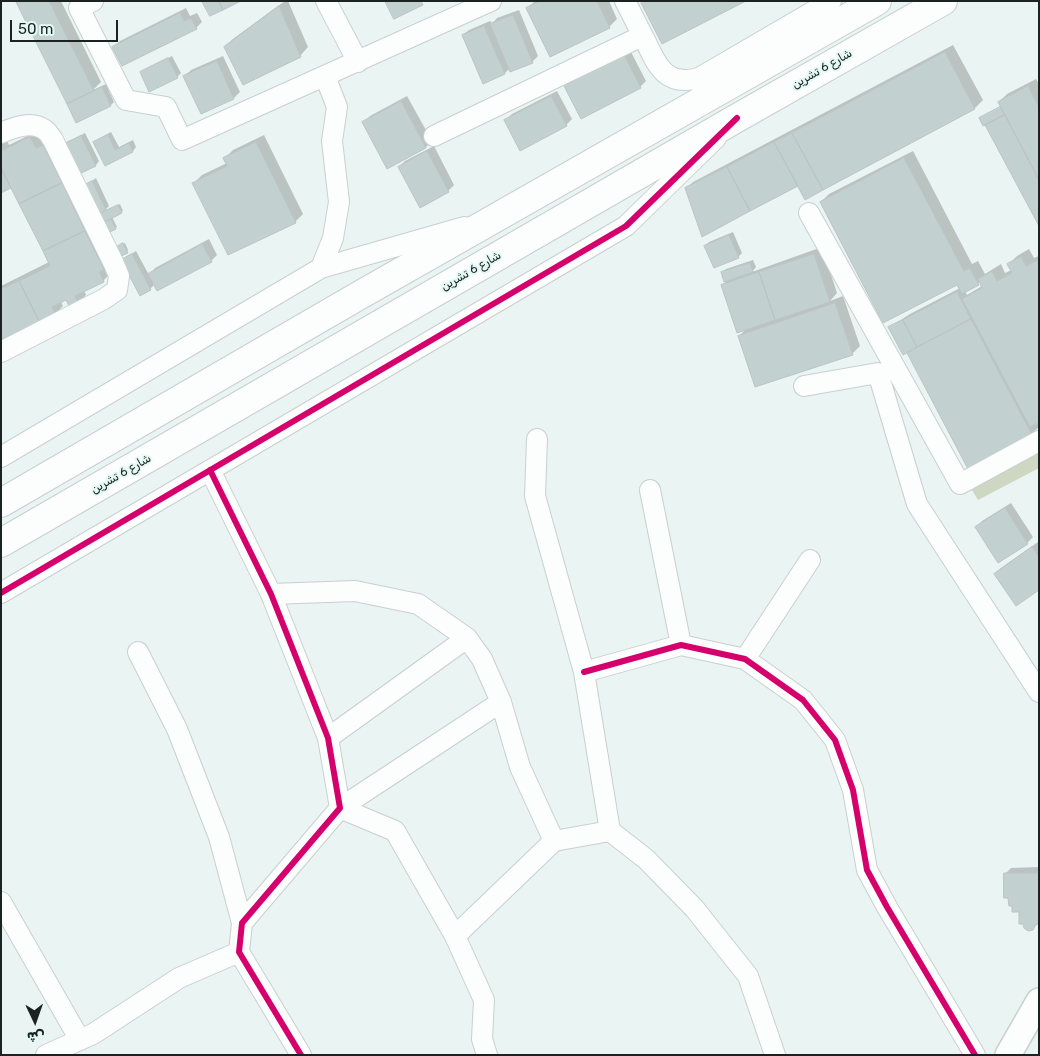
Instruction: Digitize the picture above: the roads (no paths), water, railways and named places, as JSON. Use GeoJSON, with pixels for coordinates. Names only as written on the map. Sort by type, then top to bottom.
{"type":"FeatureCollection","features":[{"type":"Feature","properties":{"kind":"highway"},"geometry":{"type":"LineString","coordinates":[[1,503],[360,295],[877,1]]}},
{"type":"Feature","properties":{"kind":"highway","name":"شارع 6 تشرين"},"geometry":{"type":"LineString","coordinates":[[1,543],[943,1]]}},
{"type":"Feature","properties":{"kind":"main road"},"geometry":{"type":"LineString","coordinates":[[1008,1055],[1039,1001]]}},
{"type":"Feature","properties":{"kind":"street"},"geometry":{"type":"LineString","coordinates":[[93,1],[79,8],[126,100],[166,107],[182,140],[491,1]]}},
{"type":"Feature","properties":{"kind":"street"},"geometry":{"type":"LineString","coordinates":[[326,1],[358,62]]}},
{"type":"Feature","properties":{"kind":"street"},"geometry":{"type":"LineString","coordinates":[[626,1],[655,62],[664,73],[676,80],[699,78],[831,1]]}},
{"type":"Feature","properties":{"kind":"street"},"geometry":{"type":"LineString","coordinates":[[434,136],[642,36]]}},
{"type":"Feature","properties":{"kind":"street"},"geometry":{"type":"LineString","coordinates":[[321,268],[333,238],[339,202],[332,142],[337,107],[325,76]]}},
{"type":"Feature","properties":{"kind":"street"},"geometry":{"type":"LineString","coordinates":[[1,592],[626,226],[737,118]]}},
{"type":"Feature","properties":{"kind":"street"},"geometry":{"type":"LineString","coordinates":[[1,133],[15,126],[30,125],[46,130],[53,140],[119,276],[117,290],[104,299],[1,352]]}},
{"type":"Feature","properties":{"kind":"street"},"geometry":{"type":"LineString","coordinates":[[809,213],[960,484],[1039,441]]}},
{"type":"Feature","properties":{"kind":"street"},"geometry":{"type":"LineString","coordinates":[[1,457],[321,268],[497,218]]}},
{"type":"Feature","properties":{"kind":"street"},"geometry":{"type":"LineString","coordinates":[[804,386],[878,373],[916,504],[1039,692]]}},
{"type":"Feature","properties":{"kind":"street"},"geometry":{"type":"LineString","coordinates":[[537,439],[535,496],[584,672],[610,831],[646,859],[694,908],[748,976],[775,1055]]}},
{"type":"Feature","properties":{"kind":"street"},"geometry":{"type":"LineString","coordinates":[[210,470],[271,594],[328,738],[340,808]]}},
{"type":"Feature","properties":{"kind":"street"},"geometry":{"type":"LineString","coordinates":[[650,490],[681,645]]}},
{"type":"Feature","properties":{"kind":"street"},"geometry":{"type":"LineString","coordinates":[[745,660],[810,560]]}},
{"type":"Feature","properties":{"kind":"street"},"geometry":{"type":"LineString","coordinates":[[271,594],[355,591],[418,604],[467,638],[482,659],[501,702],[520,767],[554,840]]}},
{"type":"Feature","properties":{"kind":"street"},"geometry":{"type":"LineString","coordinates":[[328,738],[467,638]]}},
{"type":"Feature","properties":{"kind":"street"},"geometry":{"type":"LineString","coordinates":[[584,672],[681,645],[745,660],[803,700],[835,740],[853,790],[867,870],[975,1055]]}},
{"type":"Feature","properties":{"kind":"street"},"geometry":{"type":"LineString","coordinates":[[138,652],[177,728],[219,836],[242,923],[239,952],[302,1055]]}},
{"type":"Feature","properties":{"kind":"street"},"geometry":{"type":"LineString","coordinates":[[242,923],[340,808],[501,702]]}},
{"type":"Feature","properties":{"kind":"street"},"geometry":{"type":"LineString","coordinates":[[340,808],[395,831],[454,936],[484,1000],[482,1040],[487,1055]]}},
{"type":"Feature","properties":{"kind":"street"},"geometry":{"type":"LineString","coordinates":[[454,936],[554,840],[610,831]]}},
{"type":"Feature","properties":{"kind":"street"},"geometry":{"type":"LineString","coordinates":[[1,902],[80,1040]]}},
{"type":"Feature","properties":{"kind":"street"},"geometry":{"type":"LineString","coordinates":[[46,1055],[93,1034],[179,978],[239,952]]}}]}
